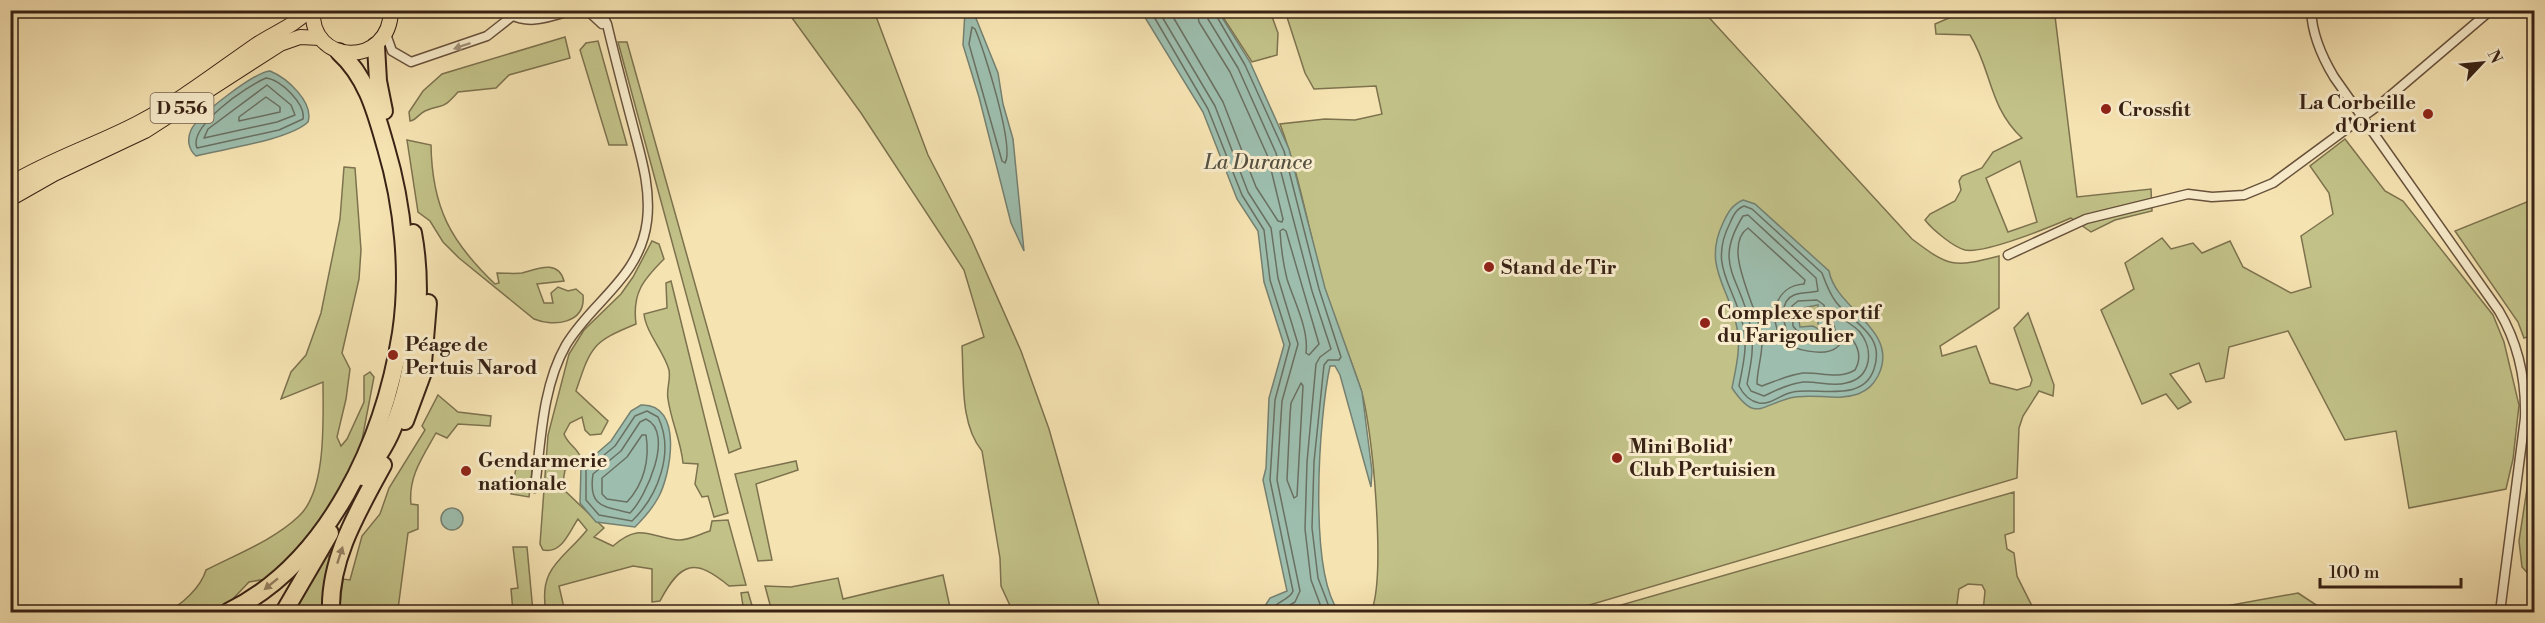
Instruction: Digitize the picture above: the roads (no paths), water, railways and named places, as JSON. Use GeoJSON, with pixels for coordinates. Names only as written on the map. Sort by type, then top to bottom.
{"type":"FeatureCollection","features":[{"type":"Feature","properties":{"kind":"highway"},"geometry":{"type":"LineString","coordinates":[[331,612],[334,580],[341,552],[357,514],[398,437],[422,375],[428,330],[426,281],[382,105],[386,28]]}},
{"type":"Feature","properties":{"kind":"highway"},"geometry":{"type":"LineString","coordinates":[[228,612],[244,605],[285,572],[313,542],[352,482],[373,433],[410,273],[389,156],[361,76],[339,52]]}},
{"type":"Feature","properties":{"kind":"highway"},"geometry":{"type":"LineString","coordinates":[[284,612],[363,478],[392,409],[415,241]]}},
{"type":"Feature","properties":{"kind":"main road"},"geometry":{"type":"LineString","coordinates":[[311,10],[320,38],[339,52],[364,52],[404,10]]}},
{"type":"Feature","properties":{"kind":"main road","name":"D 556"},"geometry":{"type":"LineString","coordinates":[[10,184],[37,169],[139,122],[208,80],[311,10]]}},
{"type":"Feature","properties":{"kind":"main road","name":"D 556"},"geometry":{"type":"LineString","coordinates":[[10,199],[54,174],[145,131],[273,48],[300,37],[320,38]]}},
{"type":"Feature","properties":{"kind":"street"},"geometry":{"type":"LineString","coordinates":[[503,10],[511,16],[524,20],[539,20],[572,10]]}},
{"type":"Feature","properties":{"kind":"street"},"geometry":{"type":"LineString","coordinates":[[386,28],[392,51],[411,62],[473,43],[487,36],[520,10]]}},
{"type":"Feature","properties":{"kind":"street"},"geometry":{"type":"LineString","coordinates":[[587,10],[598,17],[612,46]]}},
{"type":"Feature","properties":{"kind":"street"},"geometry":{"type":"LineString","coordinates":[[535,488],[547,399],[561,356],[581,325],[617,287],[627,272],[639,251],[647,222],[645,173],[607,24],[600,10]]}},
{"type":"Feature","properties":{"kind":"street"},"geometry":{"type":"LineString","coordinates":[[2311,10],[2314,32],[2323,59],[2361,119],[2499,311],[2509,329],[2517,353],[2525,402],[2525,418],[2500,612]]}},
{"type":"Feature","properties":{"kind":"street"},"geometry":{"type":"LineString","coordinates":[[2008,255],[2086,219],[2188,194],[2228,197],[2260,189],[2273,183],[2361,119],[2491,10]]}},
{"type":"Feature","properties":{"kind":"water"},"geometry":{"type":"Polygon","coordinates":[[[965,11],[973,11],[998,73],[1003,104],[1013,139],[1024,251],[1011,223],[979,97],[963,45],[965,11]]]}},
{"type":"Feature","properties":{"kind":"water","name":"La Durance"},"geometry":{"type":"Polygon","coordinates":[[[1141,11],[1218,11],[1250,62],[1289,149],[1325,288],[1362,392],[1372,471],[1371,487],[1340,375],[1335,366],[1330,366],[1322,420],[1320,530],[1329,592],[1339,612],[1261,612],[1270,598],[1287,591],[1263,480],[1266,468],[1269,398],[1284,345],[1264,282],[1258,231],[1237,199],[1203,112],[1141,11]]]}},
{"type":"Feature","properties":{"kind":"water"},"geometry":{"type":"Polygon","coordinates":[[[270,71],[284,79],[298,92],[307,107],[308,122],[271,139],[196,156],[191,150],[189,137],[196,123],[240,86],[270,71]]]}},
{"type":"Feature","properties":{"kind":"water"},"geometry":{"type":"Polygon","coordinates":[[[1743,200],[1755,204],[1829,271],[1834,285],[1874,333],[1881,346],[1883,360],[1878,376],[1867,389],[1858,394],[1841,397],[1799,396],[1758,409],[1747,405],[1732,388],[1738,358],[1737,328],[1716,265],[1715,252],[1717,239],[1725,219],[1731,209],[1743,200]],[[1818,305],[1797,309],[1800,327],[1813,326],[1822,331],[1824,329],[1818,324],[1818,305]]]}},
{"type":"Feature","properties":{"kind":"water"},"geometry":{"type":"Polygon","coordinates":[[[641,405],[655,407],[664,415],[669,427],[670,458],[663,487],[653,506],[635,527],[596,522],[580,503],[581,467],[611,441],[631,411],[641,405]]]}},
{"type":"Feature","properties":{"kind":"water"},"geometry":{"type":"Polygon","coordinates":[[[448,508],[456,508],[463,515],[463,523],[456,530],[448,530],[441,523],[441,515],[448,508]]]}},
{"type":"Feature","properties":{"kind":"place","name":"Crossfit"},"geometry":{"type":"Point","coordinates":[2106,109]}},
{"type":"Feature","properties":{"kind":"place","name":"La Corbeille d'Orient"},"geometry":{"type":"Point","coordinates":[2428,114]}},
{"type":"Feature","properties":{"kind":"place","name":"Stand de Tir"},"geometry":{"type":"Point","coordinates":[1489,267]}},
{"type":"Feature","properties":{"kind":"place","name":"Complexe sportif du Farigoulier"},"geometry":{"type":"Point","coordinates":[1705,323]}},
{"type":"Feature","properties":{"kind":"place","name":"Péage de Pertuis Narod"},"geometry":{"type":"Point","coordinates":[393,355]}},
{"type":"Feature","properties":{"kind":"place","name":"Mini Bolid' Club Pertuisien"},"geometry":{"type":"Point","coordinates":[1617,458]}},
{"type":"Feature","properties":{"kind":"place","name":"Gendarmerie nationale"},"geometry":{"type":"Point","coordinates":[466,471]}}]}
